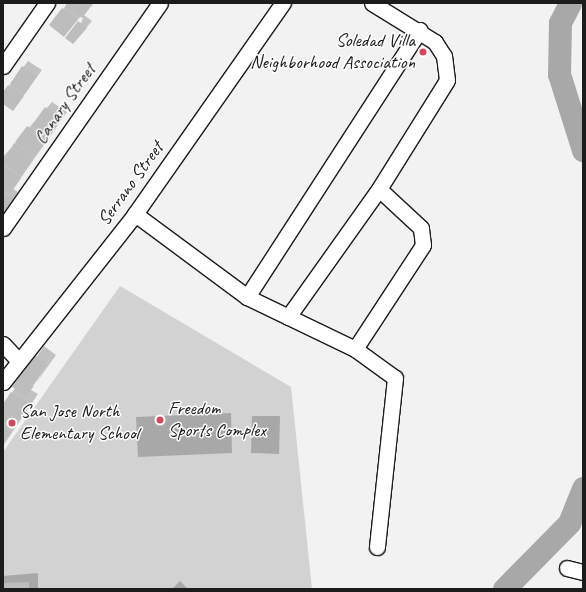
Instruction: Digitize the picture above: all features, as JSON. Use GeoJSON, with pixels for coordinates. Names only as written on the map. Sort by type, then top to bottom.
{"type":"FeatureCollection","features":[{"type":"Feature","properties":{"kind":"street"},"geometry":{"type":"LineString","coordinates":[[3,66],[47,3]]}},
{"type":"Feature","properties":{"kind":"street","name":"Canary Street"},"geometry":{"type":"LineString","coordinates":[[3,228],[160,3]]}},
{"type":"Feature","properties":{"kind":"street","name":"Serrano Street"},"geometry":{"type":"LineString","coordinates":[[3,382],[135,214],[283,3]]}},
{"type":"Feature","properties":{"kind":"street"},"geometry":{"type":"LineString","coordinates":[[288,317],[379,189],[446,80],[444,56],[435,42],[420,30],[372,3]]}},
{"type":"Feature","properties":{"kind":"street"},"geometry":{"type":"LineString","coordinates":[[247,297],[420,30]]}},
{"type":"Feature","properties":{"kind":"street"},"geometry":{"type":"LineString","coordinates":[[355,349],[424,245],[421,228],[379,189]]}},
{"type":"Feature","properties":{"kind":"street"},"geometry":{"type":"LineString","coordinates":[[135,214],[247,297],[355,349],[395,378],[377,547]]}},
{"type":"Feature","properties":{"kind":"street"},"geometry":{"type":"LineString","coordinates":[[3,344],[19,361]]}},
{"type":"Feature","properties":{"kind":"street"},"geometry":{"type":"LineString","coordinates":[[567,568],[583,572]]}},
{"type":"Feature","properties":{"kind":"shaded area","name":"Freedom Sports Complex"},"geometry":{"type":"Polygon","coordinates":[[[120,286],[291,387],[312,589],[3,589],[3,452],[120,286]]]}},
{"type":"Feature","properties":{"kind":"shaded area"},"geometry":{"type":"Polygon","coordinates":[[[231,413],[232,453],[138,457],[136,417],[231,413]]]}},
{"type":"Feature","properties":{"kind":"shaded area"},"geometry":{"type":"Polygon","coordinates":[[[252,416],[280,416],[279,454],[251,453],[252,416]]]}},
{"type":"Feature","properties":{"kind":"building"},"geometry":{"type":"Polygon","coordinates":[[[68,3],[93,3],[82,18],[65,6],[68,3]]]}},
{"type":"Feature","properties":{"kind":"building"},"geometry":{"type":"Polygon","coordinates":[[[62,8],[78,19],[64,37],[49,25],[62,8]]]}},
{"type":"Feature","properties":{"kind":"building"},"geometry":{"type":"Polygon","coordinates":[[[78,21],[87,28],[73,44],[65,38],[78,21]]]}},
{"type":"Feature","properties":{"kind":"building"},"geometry":{"type":"Polygon","coordinates":[[[22,66],[37,76],[25,94],[10,84],[22,66]]]}},
{"type":"Feature","properties":{"kind":"building"},"geometry":{"type":"Polygon","coordinates":[[[8,85],[24,96],[13,111],[3,104],[3,92],[8,85]]]}},
{"type":"Feature","properties":{"kind":"building"},"geometry":{"type":"Polygon","coordinates":[[[45,107],[62,119],[49,137],[32,125],[45,107]]]}},
{"type":"Feature","properties":{"kind":"building"},"geometry":{"type":"Polygon","coordinates":[[[27,126],[47,140],[35,156],[15,142],[27,126]]]}},
{"type":"Feature","properties":{"kind":"building"},"geometry":{"type":"Polygon","coordinates":[[[14,143],[34,157],[22,176],[3,163],[14,143]]]}},
{"type":"Feature","properties":{"kind":"building"},"geometry":{"type":"Polygon","coordinates":[[[3,166],[21,178],[10,194],[3,189],[3,166]]]}},
{"type":"Feature","properties":{"kind":"building"},"geometry":{"type":"Polygon","coordinates":[[[3,193],[13,198],[3,214],[3,193]]]}},
{"type":"Feature","properties":{"kind":"building"},"geometry":{"type":"Polygon","coordinates":[[[34,355],[48,364],[26,396],[12,387],[34,355]]]}},
{"type":"Feature","properties":{"kind":"building"},"geometry":{"type":"Polygon","coordinates":[[[11,392],[29,404],[13,428],[3,421],[3,404],[11,392]]]}},
{"type":"Feature","properties":{"kind":"building"},"geometry":{"type":"Polygon","coordinates":[[[3,427],[10,432],[3,442],[3,427]]]}},
{"type":"Feature","properties":{"kind":"building"},"geometry":{"type":"Polygon","coordinates":[[[29,582],[29,589],[3,589],[3,583],[29,582]]]}},
{"type":"Feature","properties":{"kind":"waterway"},"geometry":{"type":"LineString","coordinates":[[570,3],[560,23],[559,74],[583,150]]}},
{"type":"Feature","properties":{"kind":"waterway"},"geometry":{"type":"LineString","coordinates":[[504,589],[569,523],[583,488]]}},
{"type":"Feature","properties":{"kind":"place","name":"Soledad Villa Neighborhood Association"},"geometry":{"type":"Point","coordinates":[423,52]}},
{"type":"Feature","properties":{"kind":"place","name":"Freedom Sports Complex"},"geometry":{"type":"Point","coordinates":[160,420]}},
{"type":"Feature","properties":{"kind":"place","name":"San Jose North Elementary School"},"geometry":{"type":"Point","coordinates":[12,423]}}]}
